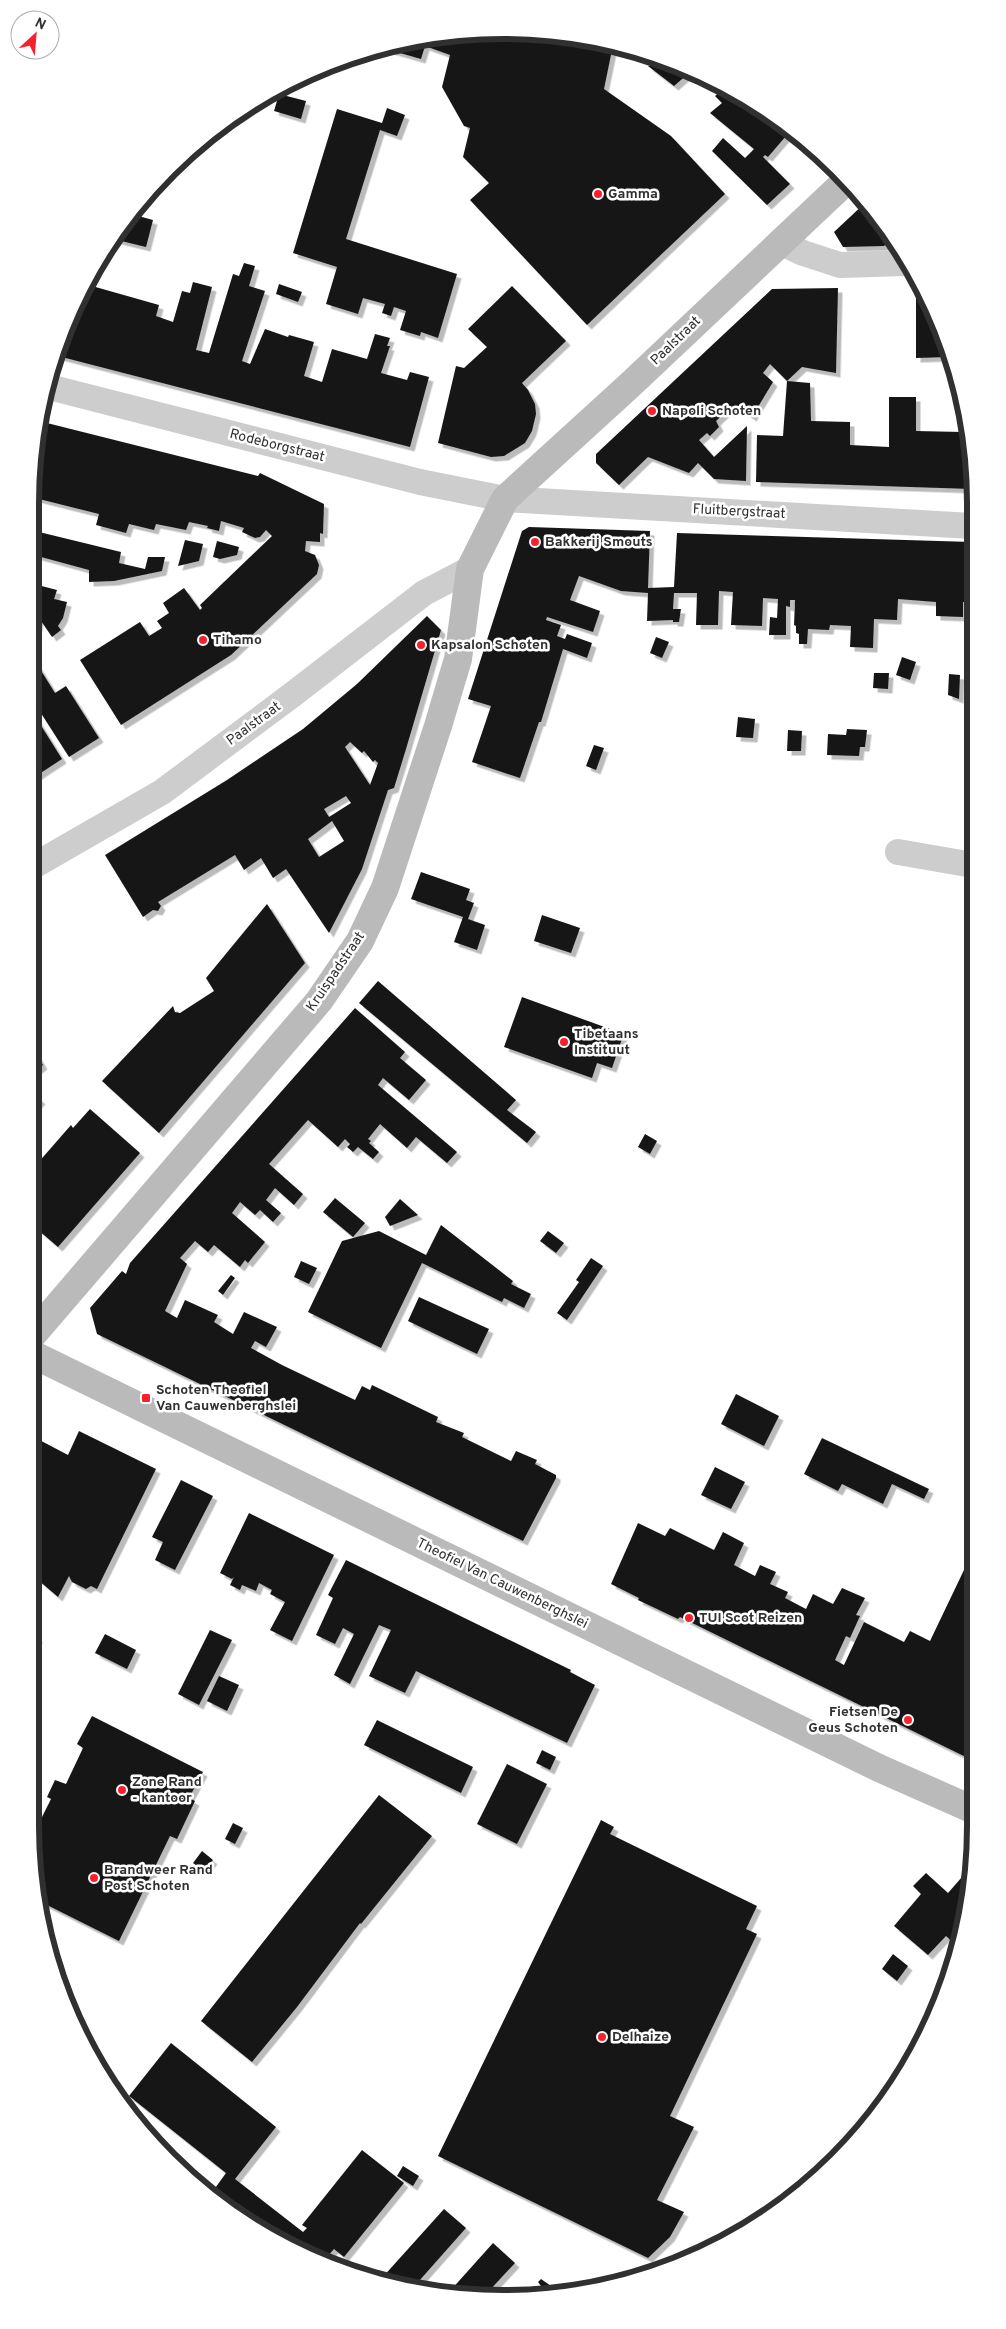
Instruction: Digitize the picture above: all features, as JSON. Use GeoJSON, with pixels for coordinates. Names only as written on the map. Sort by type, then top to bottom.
{"type":"FeatureCollection","features":[{"type":"Feature","properties":{"kind":"street","name":"Paalstraat"},"geometry":{"type":"LineString","coordinates":[[506,499],[841,186]]}},
{"type":"Feature","properties":{"kind":"street"},"geometry":{"type":"LineString","coordinates":[[780,242],[803,253],[840,265],[900,263]]}},
{"type":"Feature","properties":{"kind":"street","name":"Rodeborgstraat"},"geometry":{"type":"LineString","coordinates":[[54,388],[411,480],[506,499]]}},
{"type":"Feature","properties":{"kind":"street","name":"Fluitbergstraat"},"geometry":{"type":"LineString","coordinates":[[506,499],[967,526]]}},
{"type":"Feature","properties":{"kind":"street","name":"Kruispadstraat"},"geometry":{"type":"LineString","coordinates":[[39,1328],[319,1001],[360,940],[385,888],[458,659],[470,570],[506,499]]}},
{"type":"Feature","properties":{"kind":"street","name":"Paalstraat"},"geometry":{"type":"LineString","coordinates":[[39,863],[162,792],[424,593],[470,570]]}},
{"type":"Feature","properties":{"kind":"street"},"geometry":{"type":"LineString","coordinates":[[898,852],[967,864]]}},
{"type":"Feature","properties":{"kind":"street","name":"Theofiel Van Cauwenberghslei"},"geometry":{"type":"LineString","coordinates":[[39,1357],[881,1769],[967,1807]]}},
{"type":"Feature","properties":{"kind":"building"},"geometry":{"type":"Polygon","coordinates":[[[503,39],[564,43],[612,52],[604,89],[671,136],[725,194],[587,325],[470,200],[489,183],[463,157],[470,128],[464,126],[442,87],[450,55],[425,46],[421,59],[396,52],[412,48],[442,43],[503,39]]]}},
{"type":"Feature","properties":{"kind":"building"},"geometry":{"type":"Polygon","coordinates":[[[656,64],[685,76],[674,86],[648,66],[656,64]]]}},
{"type":"Feature","properties":{"kind":"building"},"geometry":{"type":"Polygon","coordinates":[[[719,93],[735,101],[787,135],[768,157],[765,155],[763,157],[790,184],[767,205],[712,151],[723,138],[745,158],[754,149],[710,113],[722,103],[715,96],[719,93]]]}},
{"type":"Feature","properties":{"kind":"building"},"geometry":{"type":"Polygon","coordinates":[[[283,95],[306,101],[301,119],[274,111],[278,97],[283,95]]]}},
{"type":"Feature","properties":{"kind":"building"},"geometry":{"type":"Polygon","coordinates":[[[387,108],[405,115],[397,136],[380,130],[346,239],[457,274],[438,338],[421,332],[420,336],[400,330],[406,311],[394,307],[391,316],[382,313],[385,304],[363,298],[358,314],[326,304],[337,267],[293,253],[337,109],[382,123],[387,108]]]}},
{"type":"Feature","properties":{"kind":"building"},"geometry":{"type":"Polygon","coordinates":[[[860,207],[887,243],[884,246],[843,247],[834,232],[860,207]]]}},
{"type":"Feature","properties":{"kind":"building"},"geometry":{"type":"Polygon","coordinates":[[[138,216],[153,220],[146,247],[120,241],[138,216]]]}},
{"type":"Feature","properties":{"kind":"building"},"geometry":{"type":"Polygon","coordinates":[[[244,263],[255,266],[249,286],[265,291],[242,361],[250,364],[265,329],[288,337],[289,335],[314,342],[304,376],[322,382],[332,349],[367,359],[375,334],[390,338],[387,346],[390,346],[381,373],[407,380],[410,372],[429,377],[410,447],[62,357],[74,325],[93,286],[159,305],[156,316],[173,322],[182,291],[190,293],[193,282],[212,287],[196,350],[209,353],[233,274],[239,276],[244,263]]]}},
{"type":"Feature","properties":{"kind":"building"},"geometry":{"type":"Polygon","coordinates":[[[279,284],[302,292],[298,302],[276,294],[279,284]]]}},
{"type":"Feature","properties":{"kind":"building"},"geometry":{"type":"Polygon","coordinates":[[[512,286],[566,341],[522,383],[535,404],[536,414],[532,431],[525,443],[504,456],[491,457],[438,443],[456,366],[464,368],[487,347],[468,329],[512,286]]]}},
{"type":"Feature","properties":{"kind":"building"},"geometry":{"type":"Polygon","coordinates":[[[838,288],[836,373],[802,367],[787,381],[770,364],[763,373],[773,382],[752,417],[738,406],[731,407],[716,421],[719,427],[710,436],[707,433],[699,440],[714,457],[747,426],[746,481],[714,479],[698,463],[689,473],[648,457],[619,485],[596,463],[596,454],[772,289],[838,288]]]}},
{"type":"Feature","properties":{"kind":"building"},"geometry":{"type":"Polygon","coordinates":[[[916,292],[932,325],[944,357],[916,358],[916,292]]]}},
{"type":"Feature","properties":{"kind":"building"},"geometry":{"type":"Polygon","coordinates":[[[787,381],[810,383],[811,421],[850,422],[850,445],[889,447],[889,397],[916,397],[916,431],[961,432],[967,489],[756,482],[757,435],[783,436],[787,381]]]}},
{"type":"Feature","properties":{"kind":"building"},"geometry":{"type":"Polygon","coordinates":[[[46,423],[258,476],[260,473],[324,504],[323,534],[320,533],[320,542],[306,541],[305,551],[315,555],[319,565],[317,574],[231,655],[121,725],[80,660],[140,622],[149,636],[162,628],[157,621],[169,613],[163,603],[184,588],[200,610],[202,608],[200,605],[272,536],[266,530],[260,537],[255,538],[242,532],[244,528],[221,521],[219,531],[207,528],[208,526],[189,522],[186,530],[156,524],[154,530],[129,524],[126,533],[96,525],[99,514],[39,499],[40,473],[46,423]]]}},
{"type":"Feature","properties":{"kind":"building"},"geometry":{"type":"Polygon","coordinates":[[[529,527],[650,531],[648,588],[674,587],[677,533],[967,542],[967,602],[963,602],[963,617],[936,616],[936,602],[898,599],[897,620],[874,619],[873,648],[850,647],[851,626],[830,625],[829,630],[808,629],[807,644],[799,644],[799,634],[796,633],[796,626],[794,625],[795,600],[790,600],[790,607],[786,606],[786,635],[769,635],[770,617],[777,618],[778,599],[763,598],[762,626],[731,625],[733,592],[719,591],[718,625],[696,625],[697,593],[674,593],[673,609],[681,609],[679,622],[673,622],[673,620],[647,621],[648,593],[621,591],[579,576],[570,600],[600,611],[593,632],[547,617],[546,620],[561,625],[557,636],[565,639],[567,634],[592,643],[587,658],[563,649],[541,722],[539,722],[520,778],[472,762],[491,706],[468,699],[522,531],[529,527]]]}},
{"type":"Feature","properties":{"kind":"building"},"geometry":{"type":"Polygon","coordinates":[[[39,532],[121,552],[119,563],[145,569],[148,557],[165,557],[162,571],[114,581],[89,582],[89,570],[39,556],[39,532]]]}},
{"type":"Feature","properties":{"kind":"building"},"geometry":{"type":"Polygon","coordinates":[[[185,540],[203,544],[199,561],[178,566],[185,540]]]}},
{"type":"Feature","properties":{"kind":"building"},"geometry":{"type":"Polygon","coordinates":[[[217,541],[239,547],[237,555],[220,559],[213,557],[217,541]]]}},
{"type":"Feature","properties":{"kind":"building"},"geometry":{"type":"Polygon","coordinates":[[[39,585],[57,590],[54,599],[67,602],[63,618],[58,626],[61,630],[52,637],[39,618],[39,585]]]}},
{"type":"Feature","properties":{"kind":"building"},"geometry":{"type":"Polygon","coordinates":[[[427,616],[441,630],[394,788],[388,790],[362,869],[329,933],[286,869],[273,878],[261,858],[244,870],[235,855],[158,902],[161,906],[158,911],[153,910],[143,917],[105,855],[227,780],[303,729],[357,684],[427,616]],[[350,742],[345,747],[370,785],[378,763],[375,760],[373,762],[364,751],[362,753],[350,742]],[[346,796],[324,809],[329,817],[351,803],[346,796]],[[332,821],[308,839],[319,857],[344,841],[332,821]]]}},
{"type":"Feature","properties":{"kind":"building"},"geometry":{"type":"Polygon","coordinates":[[[656,637],[669,642],[662,658],[650,653],[656,637]]]}},
{"type":"Feature","properties":{"kind":"building"},"geometry":{"type":"Polygon","coordinates":[[[902,657],[916,662],[910,680],[896,675],[902,657]]]}},
{"type":"Feature","properties":{"kind":"building"},"geometry":{"type":"Polygon","coordinates":[[[39,667],[55,693],[66,686],[99,738],[69,757],[39,710],[39,667]]]}},
{"type":"Feature","properties":{"kind":"building"},"geometry":{"type":"Polygon","coordinates":[[[874,673],[889,673],[888,689],[873,688],[874,673]]]}},
{"type":"Feature","properties":{"kind":"building"},"geometry":{"type":"Polygon","coordinates":[[[949,674],[960,675],[959,699],[948,695],[949,674]]]}},
{"type":"Feature","properties":{"kind":"building"},"geometry":{"type":"Polygon","coordinates":[[[738,717],[755,719],[753,738],[736,737],[738,717]]]}},
{"type":"Feature","properties":{"kind":"building"},"geometry":{"type":"Polygon","coordinates":[[[39,722],[62,759],[39,774],[39,722]]]}},
{"type":"Feature","properties":{"kind":"building"},"geometry":{"type":"Polygon","coordinates":[[[847,729],[867,730],[865,747],[860,747],[859,756],[827,755],[828,734],[846,735],[847,729]]]}},
{"type":"Feature","properties":{"kind":"building"},"geometry":{"type":"Polygon","coordinates":[[[788,730],[802,731],[801,751],[787,751],[788,730]]]}},
{"type":"Feature","properties":{"kind":"building"},"geometry":{"type":"Polygon","coordinates":[[[594,745],[604,748],[596,770],[586,766],[594,745]]]}},
{"type":"Feature","properties":{"kind":"building"},"geometry":{"type":"Polygon","coordinates":[[[421,872],[470,889],[466,900],[474,903],[468,919],[485,925],[477,950],[454,942],[463,917],[411,899],[421,872]]]}},
{"type":"Feature","properties":{"kind":"building"},"geometry":{"type":"Polygon","coordinates":[[[267,904],[305,963],[159,1133],[102,1081],[173,1006],[175,1012],[180,1013],[214,991],[206,978],[267,904]]]}},
{"type":"Feature","properties":{"kind":"building"},"geometry":{"type":"Polygon","coordinates":[[[542,915],[580,928],[571,953],[534,941],[542,915]]]}},
{"type":"Feature","properties":{"kind":"building"},"geometry":{"type":"Polygon","coordinates":[[[378,981],[516,1100],[507,1110],[536,1132],[527,1143],[359,1003],[378,981]]]}},
{"type":"Feature","properties":{"kind":"building","name":"Tibetaans Instituut"},"geometry":{"type":"Polygon","coordinates":[[[522,997],[610,1029],[609,1031],[620,1036],[621,1034],[623,1036],[612,1068],[597,1063],[592,1078],[504,1047],[522,997]]]}},
{"type":"Feature","properties":{"kind":"building"},"geometry":{"type":"Polygon","coordinates":[[[355,1008],[405,1052],[400,1058],[426,1080],[409,1100],[383,1078],[378,1085],[457,1152],[447,1163],[416,1137],[407,1148],[380,1124],[368,1139],[371,1141],[369,1143],[379,1152],[373,1159],[358,1147],[353,1152],[347,1147],[350,1144],[345,1139],[338,1147],[308,1120],[269,1164],[303,1194],[294,1205],[275,1188],[266,1200],[281,1213],[273,1222],[260,1210],[255,1215],[240,1202],[232,1213],[265,1242],[248,1263],[245,1260],[240,1267],[214,1245],[208,1252],[195,1241],[180,1258],[187,1264],[165,1311],[177,1318],[185,1300],[218,1315],[214,1322],[233,1334],[244,1312],[277,1327],[266,1347],[255,1341],[251,1348],[282,1365],[355,1400],[362,1386],[370,1390],[372,1385],[438,1417],[436,1422],[464,1433],[462,1437],[511,1461],[516,1451],[537,1460],[535,1464],[556,1475],[556,1478],[523,1541],[97,1334],[90,1308],[122,1271],[126,1274],[130,1263],[355,1008]]]}},
{"type":"Feature","properties":{"kind":"building"},"geometry":{"type":"Polygon","coordinates":[[[39,1058],[43,1065],[39,1068],[39,1058]]]}},
{"type":"Feature","properties":{"kind":"building"},"geometry":{"type":"Polygon","coordinates":[[[90,1109],[140,1153],[58,1247],[39,1231],[39,1162],[71,1125],[73,1128],[90,1109]]]}},
{"type":"Feature","properties":{"kind":"building"},"geometry":{"type":"Polygon","coordinates":[[[645,1134],[657,1141],[650,1154],[638,1147],[645,1134]]]}},
{"type":"Feature","properties":{"kind":"building"},"geometry":{"type":"Polygon","coordinates":[[[335,1198],[365,1223],[353,1237],[323,1212],[335,1198]]]}},
{"type":"Feature","properties":{"kind":"building"},"geometry":{"type":"Polygon","coordinates":[[[400,1199],[418,1215],[390,1226],[385,1217],[400,1199]]]}},
{"type":"Feature","properties":{"kind":"building"},"geometry":{"type":"Polygon","coordinates":[[[441,1225],[513,1281],[511,1284],[531,1294],[524,1308],[504,1298],[502,1302],[422,1263],[381,1348],[308,1312],[342,1241],[379,1231],[426,1255],[441,1225]]]}},
{"type":"Feature","properties":{"kind":"building"},"geometry":{"type":"Polygon","coordinates":[[[548,1231],[564,1243],[556,1253],[540,1241],[548,1231]]]}},
{"type":"Feature","properties":{"kind":"building"},"geometry":{"type":"Polygon","coordinates":[[[591,1258],[603,1266],[567,1320],[557,1313],[579,1282],[576,1280],[591,1258]]]}},
{"type":"Feature","properties":{"kind":"building"},"geometry":{"type":"Polygon","coordinates":[[[301,1261],[317,1268],[309,1284],[294,1277],[301,1261]]]}},
{"type":"Feature","properties":{"kind":"building"},"geometry":{"type":"Polygon","coordinates":[[[231,1275],[235,1278],[223,1295],[218,1291],[231,1275]]]}},
{"type":"Feature","properties":{"kind":"building"},"geometry":{"type":"Polygon","coordinates":[[[419,1297],[489,1329],[477,1354],[408,1321],[419,1297]]]}},
{"type":"Feature","properties":{"kind":"building"},"geometry":{"type":"Polygon","coordinates":[[[736,1394],[779,1416],[764,1446],[721,1424],[736,1394]]]}},
{"type":"Feature","properties":{"kind":"building"},"geometry":{"type":"Polygon","coordinates":[[[79,1431],[156,1469],[97,1589],[91,1586],[86,1589],[72,1582],[69,1576],[58,1597],[39,1581],[39,1440],[68,1455],[79,1431]]]}},
{"type":"Feature","properties":{"kind":"building"},"geometry":{"type":"Polygon","coordinates":[[[822,1438],[929,1489],[924,1499],[892,1484],[883,1504],[842,1484],[838,1491],[804,1474],[822,1438]]]}},
{"type":"Feature","properties":{"kind":"building"},"geometry":{"type":"Polygon","coordinates":[[[715,1467],[745,1482],[731,1509],[701,1495],[715,1467]]]}},
{"type":"Feature","properties":{"kind":"building"},"geometry":{"type":"Polygon","coordinates":[[[181,1480],[213,1496],[175,1570],[155,1560],[163,1542],[152,1537],[181,1480]]]}},
{"type":"Feature","properties":{"kind":"building"},"geometry":{"type":"Polygon","coordinates":[[[249,1513],[334,1555],[292,1641],[270,1630],[285,1602],[270,1594],[272,1590],[259,1583],[256,1591],[242,1585],[240,1590],[230,1585],[234,1577],[232,1579],[220,1573],[249,1513]]]}},
{"type":"Feature","properties":{"kind":"building"},"geometry":{"type":"Polygon","coordinates":[[[638,1523],[665,1536],[670,1528],[714,1550],[723,1532],[744,1543],[734,1565],[755,1576],[760,1565],[776,1572],[770,1584],[788,1592],[785,1598],[806,1609],[813,1594],[833,1604],[842,1588],[865,1598],[856,1615],[860,1616],[850,1638],[846,1636],[835,1660],[844,1665],[864,1622],[904,1642],[910,1631],[930,1641],[967,1564],[967,1758],[680,1617],[678,1619],[638,1600],[639,1598],[611,1584],[638,1523]]]}},
{"type":"Feature","properties":{"kind":"building"},"geometry":{"type":"Polygon","coordinates":[[[346,1560],[571,1670],[570,1672],[595,1685],[567,1743],[416,1671],[405,1693],[369,1676],[391,1630],[379,1625],[350,1684],[334,1675],[354,1634],[343,1628],[335,1644],[316,1635],[333,1598],[328,1595],[346,1560]]]}},
{"type":"Feature","properties":{"kind":"building"},"geometry":{"type":"Polygon","coordinates":[[[210,1630],[232,1640],[199,1705],[178,1694],[210,1630]]]}},
{"type":"Feature","properties":{"kind":"building"},"geometry":{"type":"Polygon","coordinates":[[[105,1634],[136,1650],[127,1669],[95,1653],[105,1634]]]}},
{"type":"Feature","properties":{"kind":"building"},"geometry":{"type":"Polygon","coordinates":[[[219,1676],[239,1685],[227,1711],[207,1701],[219,1676]]]}},
{"type":"Feature","properties":{"kind":"building"},"geometry":{"type":"Polygon","coordinates":[[[92,1716],[203,1772],[189,1798],[195,1801],[177,1839],[170,1836],[119,1941],[46,1904],[40,1856],[39,1823],[51,1799],[47,1797],[55,1780],[66,1784],[83,1748],[77,1744],[92,1716]]]}},
{"type":"Feature","properties":{"kind":"building"},"geometry":{"type":"Polygon","coordinates":[[[377,1720],[473,1767],[461,1793],[364,1745],[377,1720]]]}},
{"type":"Feature","properties":{"kind":"building"},"geometry":{"type":"Polygon","coordinates":[[[542,1750],[556,1757],[550,1770],[536,1763],[542,1750]]]}},
{"type":"Feature","properties":{"kind":"building"},"geometry":{"type":"Polygon","coordinates":[[[507,1764],[547,1784],[517,1844],[477,1824],[507,1764]]]}},
{"type":"Feature","properties":{"kind":"building"},"geometry":{"type":"Polygon","coordinates":[[[379,1795],[432,1836],[360,1923],[297,2007],[252,2062],[201,2021],[379,1795]]]}},
{"type":"Feature","properties":{"kind":"building","name":"Delhaize"},"geometry":{"type":"Polygon","coordinates":[[[601,1820],[614,1827],[610,1834],[757,1906],[746,1929],[757,1934],[670,2116],[694,2127],[657,2200],[684,2212],[670,2237],[648,2258],[438,2156],[601,1820]]]}},
{"type":"Feature","properties":{"kind":"building"},"geometry":{"type":"Polygon","coordinates":[[[233,1823],[243,1828],[235,1844],[225,1839],[233,1823]]]}},
{"type":"Feature","properties":{"kind":"building"},"geometry":{"type":"Polygon","coordinates":[[[202,1851],[213,1860],[204,1871],[193,1863],[202,1851]]]}},
{"type":"Feature","properties":{"kind":"building"},"geometry":{"type":"Polygon","coordinates":[[[926,1873],[948,1893],[964,1874],[952,1941],[946,1936],[928,1955],[894,1926],[921,1894],[913,1886],[926,1873]]]}},
{"type":"Feature","properties":{"kind":"building"},"geometry":{"type":"Polygon","coordinates":[[[893,1954],[908,1966],[897,1981],[882,1969],[893,1954]]]}},
{"type":"Feature","properties":{"kind":"building"},"geometry":{"type":"Polygon","coordinates":[[[171,2043],[276,2127],[235,2179],[303,2232],[307,2228],[302,2225],[362,2150],[404,2183],[344,2257],[334,2249],[328,2256],[271,2228],[220,2194],[214,2189],[226,2173],[129,2096],[171,2043]]]}},
{"type":"Feature","properties":{"kind":"building"},"geometry":{"type":"Polygon","coordinates":[[[403,2166],[419,2176],[413,2186],[397,2176],[403,2166]]]}},
{"type":"Feature","properties":{"kind":"building"},"geometry":{"type":"Polygon","coordinates":[[[444,2209],[466,2228],[418,2282],[385,2274],[444,2209]]]}},
{"type":"Feature","properties":{"kind":"building"},"geometry":{"type":"Polygon","coordinates":[[[493,2243],[515,2263],[490,2290],[453,2287],[493,2243]]]}},
{"type":"Feature","properties":{"kind":"building"},"geometry":{"type":"Polygon","coordinates":[[[541,2279],[553,2287],[539,2288],[541,2286],[538,2282],[541,2279]]]}},
{"type":"Feature","properties":{"kind":"place","name":"Gamma"},"geometry":{"type":"Point","coordinates":[598,194]}},
{"type":"Feature","properties":{"kind":"place","name":"Napoli Schoten"},"geometry":{"type":"Point","coordinates":[652,411]}},
{"type":"Feature","properties":{"kind":"place","name":"Bakkerij Smouts"},"geometry":{"type":"Point","coordinates":[535,542]}},
{"type":"Feature","properties":{"kind":"place","name":"Tihamo"},"geometry":{"type":"Point","coordinates":[203,640]}},
{"type":"Feature","properties":{"kind":"place","name":"Kapsalon Schoten"},"geometry":{"type":"Point","coordinates":[421,645]}},
{"type":"Feature","properties":{"kind":"place","name":"Tibetaans Instituut"},"geometry":{"type":"Point","coordinates":[564,1042]}},
{"type":"Feature","properties":{"kind":"place","name":"Schoten Theofiel Van Cauwenberghslei"},"geometry":{"type":"Point","coordinates":[146,1398]}},
{"type":"Feature","properties":{"kind":"place","name":"TUI Scot Reizen"},"geometry":{"type":"Point","coordinates":[689,1618]}},
{"type":"Feature","properties":{"kind":"place","name":"Fietsen De Geus Schoten"},"geometry":{"type":"Point","coordinates":[908,1720]}},
{"type":"Feature","properties":{"kind":"place","name":"Zone Rand - kantoor"},"geometry":{"type":"Point","coordinates":[122,1790]}},
{"type":"Feature","properties":{"kind":"place","name":"Brandweer Rand Post Schoten"},"geometry":{"type":"Point","coordinates":[94,1878]}},
{"type":"Feature","properties":{"kind":"place","name":"Delhaize"},"geometry":{"type":"Point","coordinates":[602,2037]}}]}
